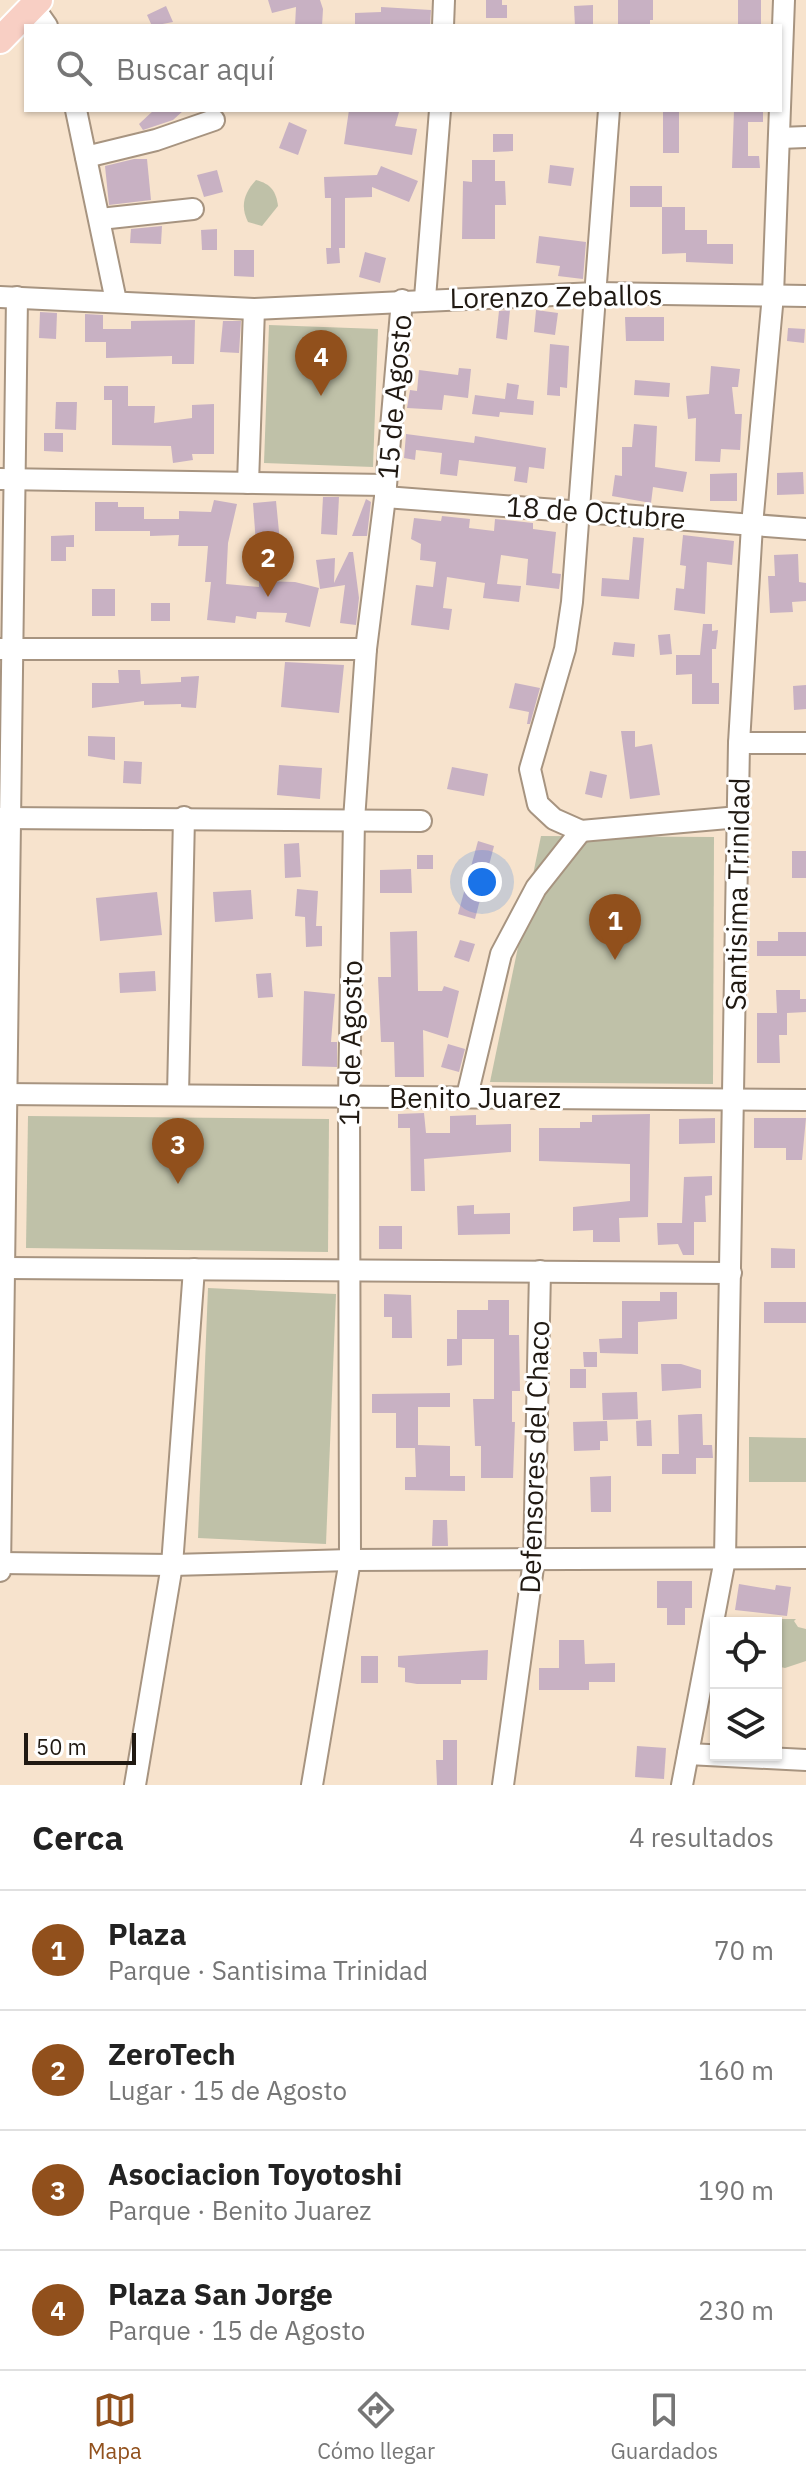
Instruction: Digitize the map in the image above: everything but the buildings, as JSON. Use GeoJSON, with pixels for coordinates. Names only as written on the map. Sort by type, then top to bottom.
{"type":"FeatureCollection","features":[{"type":"Feature","properties":{"kind":"main road"},"geometry":{"type":"LineString","coordinates":[[0,40],[40,11]]}},
{"type":"Feature","properties":{"kind":"street"},"geometry":{"type":"LineString","coordinates":[[443,24],[444,0]]}},
{"type":"Feature","properties":{"kind":"street","name":"Santisima Trinidad"},"geometry":{"type":"LineString","coordinates":[[782,56],[784,0]]}},
{"type":"Feature","properties":{"kind":"street"},"geometry":{"type":"LineString","coordinates":[[76,112],[116,301]]}},
{"type":"Feature","properties":{"kind":"street"},"geometry":{"type":"LineString","coordinates":[[425,298],[440,112]]}},
{"type":"Feature","properties":{"kind":"street"},"geometry":{"type":"LineString","coordinates":[[609,112],[580,510],[565,649],[530,769],[538,804],[554,819],[581,831],[739,817]]}},
{"type":"Feature","properties":{"kind":"street","name":"Santisima Trinidad"},"geometry":{"type":"LineString","coordinates":[[682,1785],[725,1559],[739,743],[752,525],[773,295],[780,112]]}},
{"type":"Feature","properties":{"kind":"street"},"geometry":{"type":"LineString","coordinates":[[86,157],[156,140],[214,120]]}},
{"type":"Feature","properties":{"kind":"street"},"geometry":{"type":"LineString","coordinates":[[780,138],[806,137]]}},
{"type":"Feature","properties":{"kind":"street"},"geometry":{"type":"LineString","coordinates":[[100,219],[193,209]]}},
{"type":"Feature","properties":{"kind":"street","name":"Lorenzo Zeballos"},"geometry":{"type":"LineString","coordinates":[[9,297],[254,309],[425,298],[596,293],[806,296]]}},
{"type":"Feature","properties":{"kind":"street"},"geometry":{"type":"LineString","coordinates":[[9,297],[3,1094],[7,1268],[0,1566],[350,1560],[806,1558]]}},
{"type":"Feature","properties":{"kind":"street","name":"15 de Agosto"},"geometry":{"type":"LineString","coordinates":[[312,1785],[350,1560],[349,1096],[354,820],[366,649],[386,491],[402,300]]}},
{"type":"Feature","properties":{"kind":"street"},"geometry":{"type":"LineString","coordinates":[[248,483],[254,309]]}},
{"type":"Feature","properties":{"kind":"street","name":"18 de Octubre"},"geometry":{"type":"LineString","coordinates":[[7,480],[248,483],[386,491],[806,529]]}},
{"type":"Feature","properties":{"kind":"street"},"geometry":{"type":"LineString","coordinates":[[5,649],[366,649]]}},
{"type":"Feature","properties":{"kind":"street"},"geometry":{"type":"LineString","coordinates":[[739,743],[806,743]]}},
{"type":"Feature","properties":{"kind":"street"},"geometry":{"type":"LineString","coordinates":[[178,1095],[184,817]]}},
{"type":"Feature","properties":{"kind":"street"},"geometry":{"type":"LineString","coordinates":[[4,818],[421,821]]}},
{"type":"Feature","properties":{"kind":"street"},"geometry":{"type":"LineString","coordinates":[[467,1096],[501,954],[536,888],[581,831]]}},
{"type":"Feature","properties":{"kind":"street","name":"Benito Juarez"},"geometry":{"type":"LineString","coordinates":[[3,1094],[806,1100]]}},
{"type":"Feature","properties":{"kind":"street"},"geometry":{"type":"LineString","coordinates":[[7,1268],[731,1273]]}},
{"type":"Feature","properties":{"kind":"street"},"geometry":{"type":"LineString","coordinates":[[135,1785],[172,1565],[194,1269]]}},
{"type":"Feature","properties":{"kind":"street","name":"Defensores del Chaco"},"geometry":{"type":"LineString","coordinates":[[503,1785],[534,1560],[540,1271]]}},
{"type":"Feature","properties":{"kind":"street"},"geometry":{"type":"LineString","coordinates":[[688,1754],[806,1760]]}},
{"type":"Feature","properties":{"kind":"green space"},"geometry":{"type":"Polygon","coordinates":[[[256,180],[272,189],[278,206],[262,226],[248,222],[244,211],[246,195],[256,180]]]}},
{"type":"Feature","properties":{"kind":"green space"},"geometry":{"type":"Polygon","coordinates":[[[269,325],[378,329],[373,467],[264,463],[269,325]]]}},
{"type":"Feature","properties":{"kind":"green space"},"geometry":{"type":"Polygon","coordinates":[[[541,836],[714,837],[713,1084],[490,1082],[541,836]]]}},
{"type":"Feature","properties":{"kind":"green space"},"geometry":{"type":"Polygon","coordinates":[[[28,1116],[329,1119],[328,1252],[26,1248],[28,1116]]]}},
{"type":"Feature","properties":{"kind":"green space"},"geometry":{"type":"Polygon","coordinates":[[[208,1288],[336,1294],[326,1544],[198,1538],[208,1288]]]}},
{"type":"Feature","properties":{"kind":"green space"},"geometry":{"type":"Polygon","coordinates":[[[749,1437],[806,1438],[806,1482],[749,1482],[749,1437]]]}},
{"type":"Feature","properties":{"kind":"green space"},"geometry":{"type":"Polygon","coordinates":[[[782,1619],[796,1619],[794,1621],[798,1627],[806,1629],[806,1661],[782,1667],[782,1619]]]}},
{"type":"Feature","properties":{"kind":"place","name":"Plaza San Jorge"},"geometry":{"type":"Point","coordinates":[321,396]}},
{"type":"Feature","properties":{"kind":"place","name":"ZeroTech"},"geometry":{"type":"Point","coordinates":[268,597]}},
{"type":"Feature","properties":{"kind":"place","name":"Plaza"},"geometry":{"type":"Point","coordinates":[615,960]}},
{"type":"Feature","properties":{"kind":"place","name":"Asociacion Toyotoshi"},"geometry":{"type":"Point","coordinates":[178,1184]}}]}
